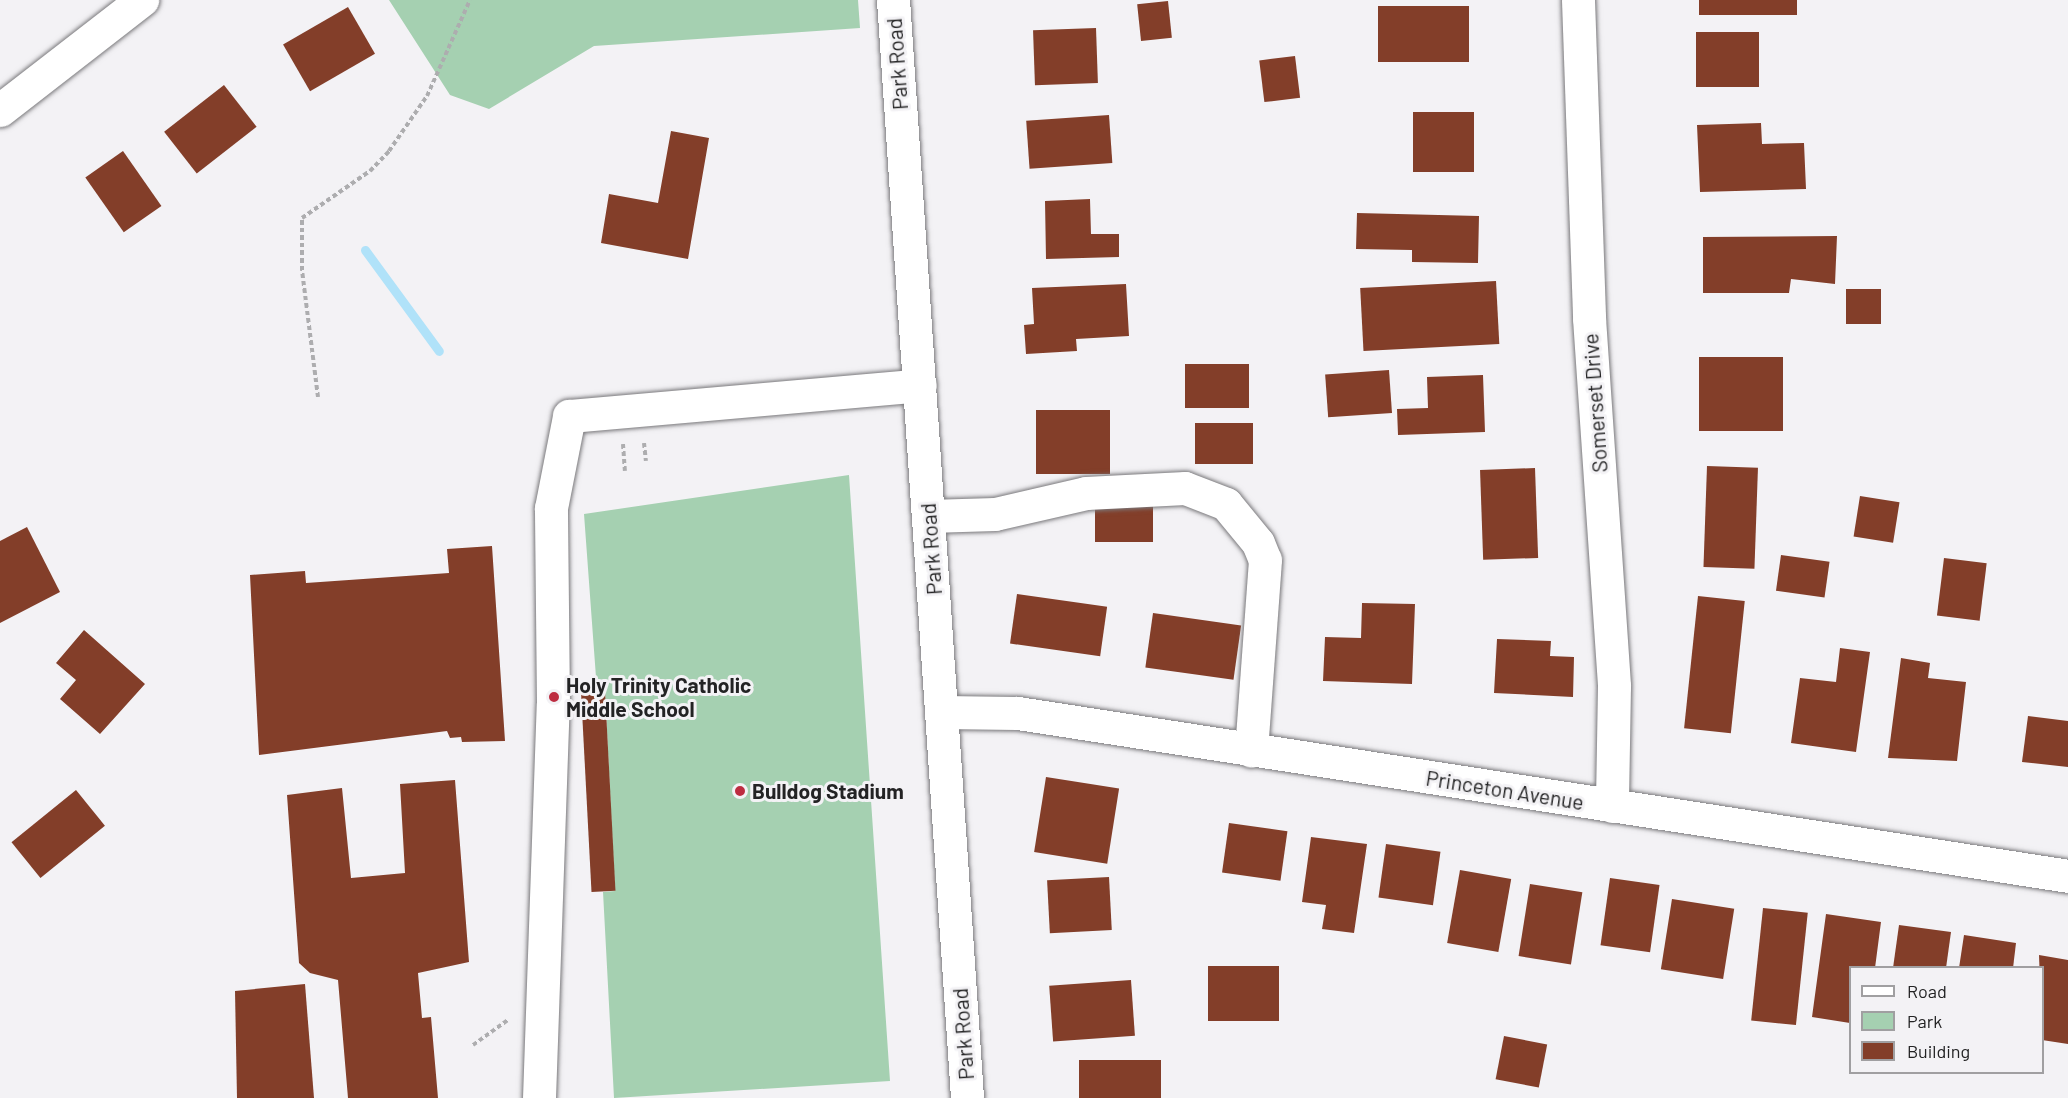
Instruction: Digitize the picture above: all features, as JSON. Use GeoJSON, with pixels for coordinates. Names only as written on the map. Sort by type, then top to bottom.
{"type":"FeatureCollection","features":[{"type":"Feature","properties":{"kind":"street"},"geometry":{"type":"LineString","coordinates":[[0,110],[142,0]]}},
{"type":"Feature","properties":{"kind":"street","name":"Park Road"},"geometry":{"type":"LineString","coordinates":[[893,0],[967,1098]]}},
{"type":"Feature","properties":{"kind":"street","name":"Somerset Drive"},"geometry":{"type":"LineString","coordinates":[[1578,0],[1587,272],[1614,686],[1612,806]]}},
{"type":"Feature","properties":{"kind":"street"},"geometry":{"type":"LineString","coordinates":[[539,1098],[553,704],[551,508],[569,416],[920,385]]}},
{"type":"Feature","properties":{"kind":"street"},"geometry":{"type":"LineString","coordinates":[[928,516],[995,514],[1086,493],[1185,488],[1226,504],[1258,543],[1265,560],[1251,750]]}},
{"type":"Feature","properties":{"kind":"street","name":"Princeton Avenue"},"geometry":{"type":"LineString","coordinates":[[941,712],[1018,713],[2068,876]]}},
{"type":"Feature","properties":{"kind":"path"},"geometry":{"type":"LineString","coordinates":[[318,397],[302,270],[302,218],[370,171],[390,151],[427,96],[470,0]]}},
{"type":"Feature","properties":{"kind":"green space"},"geometry":{"type":"Polygon","coordinates":[[[389,0],[858,0],[860,28],[594,46],[489,109],[450,95],[389,0]]]}},
{"type":"Feature","properties":{"kind":"green space","name":"Bulldog Stadium"},"geometry":{"type":"Polygon","coordinates":[[[849,475],[890,1081],[614,1098],[603,892],[615,891],[605,691],[597,691],[584,514],[849,475]]]}},
{"type":"Feature","properties":{"kind":"building"},"geometry":{"type":"Polygon","coordinates":[[[1699,0],[1797,0],[1797,15],[1699,15],[1699,0]]]}},
{"type":"Feature","properties":{"kind":"building"},"geometry":{"type":"Polygon","coordinates":[[[1168,1],[1172,38],[1141,41],[1137,4],[1168,1]]]}},
{"type":"Feature","properties":{"kind":"building"},"geometry":{"type":"Polygon","coordinates":[[[1378,6],[1469,6],[1469,62],[1378,62],[1378,6]]]}},
{"type":"Feature","properties":{"kind":"building"},"geometry":{"type":"Polygon","coordinates":[[[348,7],[375,54],[310,91],[283,44],[348,7]]]}},
{"type":"Feature","properties":{"kind":"building"},"geometry":{"type":"Polygon","coordinates":[[[1096,28],[1098,83],[1035,85],[1033,30],[1096,28]]]}},
{"type":"Feature","properties":{"kind":"building"},"geometry":{"type":"Polygon","coordinates":[[[1696,32],[1759,32],[1759,87],[1696,87],[1696,32]]]}},
{"type":"Feature","properties":{"kind":"building"},"geometry":{"type":"Polygon","coordinates":[[[1295,56],[1300,98],[1264,102],[1259,60],[1295,56]]]}},
{"type":"Feature","properties":{"kind":"building"},"geometry":{"type":"Polygon","coordinates":[[[224,85],[257,127],[197,174],[164,132],[224,85]]]}},
{"type":"Feature","properties":{"kind":"building"},"geometry":{"type":"Polygon","coordinates":[[[1413,112],[1474,112],[1474,172],[1413,172],[1413,112]]]}},
{"type":"Feature","properties":{"kind":"building"},"geometry":{"type":"Polygon","coordinates":[[[1109,115],[1112,163],[1030,169],[1026,121],[1109,115]]]}},
{"type":"Feature","properties":{"kind":"building"},"geometry":{"type":"Polygon","coordinates":[[[1761,123],[1762,144],[1804,143],[1806,189],[1700,192],[1697,125],[1761,123]]]}},
{"type":"Feature","properties":{"kind":"building"},"geometry":{"type":"Polygon","coordinates":[[[671,131],[709,138],[688,259],[601,243],[609,194],[658,203],[671,131]]]}},
{"type":"Feature","properties":{"kind":"building"},"geometry":{"type":"Polygon","coordinates":[[[123,151],[161,206],[124,232],[85,177],[123,151]]]}},
{"type":"Feature","properties":{"kind":"building"},"geometry":{"type":"Polygon","coordinates":[[[1090,199],[1091,234],[1119,234],[1119,257],[1046,259],[1045,201],[1090,199]]]}},
{"type":"Feature","properties":{"kind":"building"},"geometry":{"type":"Polygon","coordinates":[[[1357,213],[1479,216],[1478,263],[1412,262],[1412,250],[1356,249],[1357,213]]]}},
{"type":"Feature","properties":{"kind":"building"},"geometry":{"type":"Polygon","coordinates":[[[1837,236],[1835,284],[1791,279],[1789,293],[1703,293],[1703,237],[1837,236]]]}},
{"type":"Feature","properties":{"kind":"building"},"geometry":{"type":"Polygon","coordinates":[[[1496,281],[1499,344],[1363,351],[1360,288],[1496,281]]]}},
{"type":"Feature","properties":{"kind":"building"},"geometry":{"type":"Polygon","coordinates":[[[1126,284],[1129,336],[1076,339],[1077,351],[1026,354],[1024,325],[1034,324],[1032,288],[1126,284]]]}},
{"type":"Feature","properties":{"kind":"building"},"geometry":{"type":"Polygon","coordinates":[[[1846,289],[1881,289],[1881,324],[1846,324],[1846,289]]]}},
{"type":"Feature","properties":{"kind":"building"},"geometry":{"type":"Polygon","coordinates":[[[1699,357],[1783,357],[1783,431],[1699,431],[1699,357]]]}},
{"type":"Feature","properties":{"kind":"building"},"geometry":{"type":"Polygon","coordinates":[[[1185,364],[1249,364],[1249,408],[1185,408],[1185,364]]]}},
{"type":"Feature","properties":{"kind":"building"},"geometry":{"type":"Polygon","coordinates":[[[1389,370],[1392,413],[1328,417],[1325,374],[1389,370]]]}},
{"type":"Feature","properties":{"kind":"building"},"geometry":{"type":"Polygon","coordinates":[[[1483,375],[1485,432],[1398,435],[1397,409],[1428,408],[1427,377],[1483,375]]]}},
{"type":"Feature","properties":{"kind":"building"},"geometry":{"type":"Polygon","coordinates":[[[1036,410],[1110,410],[1110,474],[1036,474],[1036,410]]]}},
{"type":"Feature","properties":{"kind":"building"},"geometry":{"type":"Polygon","coordinates":[[[1195,423],[1253,423],[1253,464],[1195,464],[1195,423]]]}},
{"type":"Feature","properties":{"kind":"building"},"geometry":{"type":"Polygon","coordinates":[[[1707,466],[1758,468],[1754,569],[1703,567],[1707,466]]]}},
{"type":"Feature","properties":{"kind":"building"},"geometry":{"type":"Polygon","coordinates":[[[1535,468],[1538,558],[1483,560],[1480,470],[1535,468]]]}},
{"type":"Feature","properties":{"kind":"building"},"geometry":{"type":"Polygon","coordinates":[[[1860,496],[1900,502],[1893,543],[1854,536],[1860,496]]]}},
{"type":"Feature","properties":{"kind":"building"},"geometry":{"type":"Polygon","coordinates":[[[1095,500],[1153,500],[1153,542],[1095,542],[1095,500]]]}},
{"type":"Feature","properties":{"kind":"building"},"geometry":{"type":"Polygon","coordinates":[[[27,527],[60,592],[0,623],[0,541],[27,527]]]}},
{"type":"Feature","properties":{"kind":"building"},"geometry":{"type":"Polygon","coordinates":[[[492,546],[505,741],[462,742],[461,737],[450,738],[447,731],[259,755],[250,575],[305,571],[306,583],[449,573],[447,549],[492,546]]]}},
{"type":"Feature","properties":{"kind":"building"},"geometry":{"type":"Polygon","coordinates":[[[1781,555],[1830,562],[1825,597],[1776,591],[1781,555]]]}},
{"type":"Feature","properties":{"kind":"building"},"geometry":{"type":"Polygon","coordinates":[[[1944,558],[1987,563],[1980,621],[1937,616],[1944,558]]]}},
{"type":"Feature","properties":{"kind":"building"},"geometry":{"type":"Polygon","coordinates":[[[1017,594],[1107,607],[1100,656],[1010,644],[1017,594]]]}},
{"type":"Feature","properties":{"kind":"building"},"geometry":{"type":"Polygon","coordinates":[[[1698,596],[1745,601],[1731,733],[1684,728],[1698,596]]]}},
{"type":"Feature","properties":{"kind":"building"},"geometry":{"type":"Polygon","coordinates":[[[1362,603],[1415,604],[1412,684],[1323,681],[1325,637],[1361,638],[1362,603]]]}},
{"type":"Feature","properties":{"kind":"building"},"geometry":{"type":"Polygon","coordinates":[[[1153,613],[1241,625],[1233,680],[1145,667],[1153,613]]]}},
{"type":"Feature","properties":{"kind":"building"},"geometry":{"type":"Polygon","coordinates":[[[84,630],[145,684],[100,734],[60,699],[76,680],[56,663],[84,630]]]}},
{"type":"Feature","properties":{"kind":"building"},"geometry":{"type":"Polygon","coordinates":[[[1497,639],[1551,641],[1550,656],[1574,657],[1573,697],[1494,693],[1497,639]]]}},
{"type":"Feature","properties":{"kind":"building"},"geometry":{"type":"Polygon","coordinates":[[[1840,648],[1870,652],[1856,752],[1791,743],[1800,678],[1836,682],[1840,648]]]}},
{"type":"Feature","properties":{"kind":"building"},"geometry":{"type":"Polygon","coordinates":[[[1901,658],[1930,663],[1928,678],[1966,682],[1957,761],[1888,758],[1901,658]]]}},
{"type":"Feature","properties":{"kind":"building"},"geometry":{"type":"Polygon","coordinates":[[[605,691],[615,891],[592,892],[581,692],[605,691]]]}},
{"type":"Feature","properties":{"kind":"building"},"geometry":{"type":"Polygon","coordinates":[[[2028,716],[2068,721],[2068,767],[2022,762],[2028,716]]]}},
{"type":"Feature","properties":{"kind":"building"},"geometry":{"type":"Polygon","coordinates":[[[1046,777],[1119,789],[1107,864],[1034,852],[1046,777]]]}},
{"type":"Feature","properties":{"kind":"building"},"geometry":{"type":"Polygon","coordinates":[[[455,780],[469,962],[418,973],[422,1018],[431,1017],[438,1098],[348,1098],[338,980],[310,973],[299,963],[287,795],[342,788],[351,878],[405,873],[400,784],[455,780]]]}},
{"type":"Feature","properties":{"kind":"building"},"geometry":{"type":"Polygon","coordinates":[[[76,790],[105,826],[40,878],[11,842],[76,790]]]}},
{"type":"Feature","properties":{"kind":"building"},"geometry":{"type":"Polygon","coordinates":[[[1229,823],[1287,831],[1280,881],[1222,873],[1229,823]]]}},
{"type":"Feature","properties":{"kind":"building"},"geometry":{"type":"Polygon","coordinates":[[[1311,837],[1367,844],[1354,933],[1322,929],[1326,905],[1302,902],[1311,837]]]}},
{"type":"Feature","properties":{"kind":"building"},"geometry":{"type":"Polygon","coordinates":[[[1386,844],[1440,852],[1433,905],[1378,897],[1386,844]]]}},
{"type":"Feature","properties":{"kind":"building"},"geometry":{"type":"Polygon","coordinates":[[[1460,870],[1511,879],[1498,952],[1447,943],[1460,870]]]}},
{"type":"Feature","properties":{"kind":"building"},"geometry":{"type":"Polygon","coordinates":[[[1109,877],[1112,930],[1050,933],[1047,880],[1109,877]]]}},
{"type":"Feature","properties":{"kind":"building"},"geometry":{"type":"Polygon","coordinates":[[[1610,878],[1660,885],[1650,952],[1601,945],[1610,878]]]}},
{"type":"Feature","properties":{"kind":"building"},"geometry":{"type":"Polygon","coordinates":[[[1530,884],[1582,892],[1571,964],[1519,956],[1530,884]]]}},
{"type":"Feature","properties":{"kind":"building"},"geometry":{"type":"Polygon","coordinates":[[[1672,899],[1734,909],[1723,979],[1661,969],[1672,899]]]}},
{"type":"Feature","properties":{"kind":"building"},"geometry":{"type":"Polygon","coordinates":[[[1763,908],[1808,913],[1796,1025],[1751,1020],[1763,908]]]}},
{"type":"Feature","properties":{"kind":"building"},"geometry":{"type":"Polygon","coordinates":[[[1826,914],[1881,922],[1875,966],[1849,966],[1849,1023],[1812,1017],[1826,914]]]}},
{"type":"Feature","properties":{"kind":"building"},"geometry":{"type":"Polygon","coordinates":[[[1899,925],[1951,932],[1946,966],[1893,966],[1899,925]]]}},
{"type":"Feature","properties":{"kind":"building"},"geometry":{"type":"Polygon","coordinates":[[[1964,935],[2016,943],[2013,966],[1959,966],[1964,935]]]}},
{"type":"Feature","properties":{"kind":"building"},"geometry":{"type":"Polygon","coordinates":[[[2039,955],[2068,960],[2068,1044],[2044,1040],[2044,966],[2039,966],[2039,955]]]}},
{"type":"Feature","properties":{"kind":"building"},"geometry":{"type":"Polygon","coordinates":[[[1208,966],[1279,966],[1279,1021],[1208,1021],[1208,966]]]}},
{"type":"Feature","properties":{"kind":"building"},"geometry":{"type":"Polygon","coordinates":[[[1131,980],[1135,1036],[1053,1042],[1049,986],[1131,980]]]}},
{"type":"Feature","properties":{"kind":"building"},"geometry":{"type":"Polygon","coordinates":[[[305,984],[314,1098],[237,1098],[235,991],[305,984]]]}},
{"type":"Feature","properties":{"kind":"building"},"geometry":{"type":"Polygon","coordinates":[[[1504,1036],[1547,1044],[1539,1088],[1496,1079],[1504,1036]]]}},
{"type":"Feature","properties":{"kind":"building"},"geometry":{"type":"Polygon","coordinates":[[[1079,1060],[1161,1060],[1161,1098],[1079,1098],[1079,1060]]]}},
{"type":"Feature","properties":{"kind":"waterway"},"geometry":{"type":"LineString","coordinates":[[365,250],[439,351]]}},
{"type":"Feature","properties":{"kind":"place","name":"Holy Trinity Catholic Middle School"},"geometry":{"type":"Point","coordinates":[554,697]}},
{"type":"Feature","properties":{"kind":"place","name":"Bulldog Stadium"},"geometry":{"type":"Point","coordinates":[740,791]}}]}
